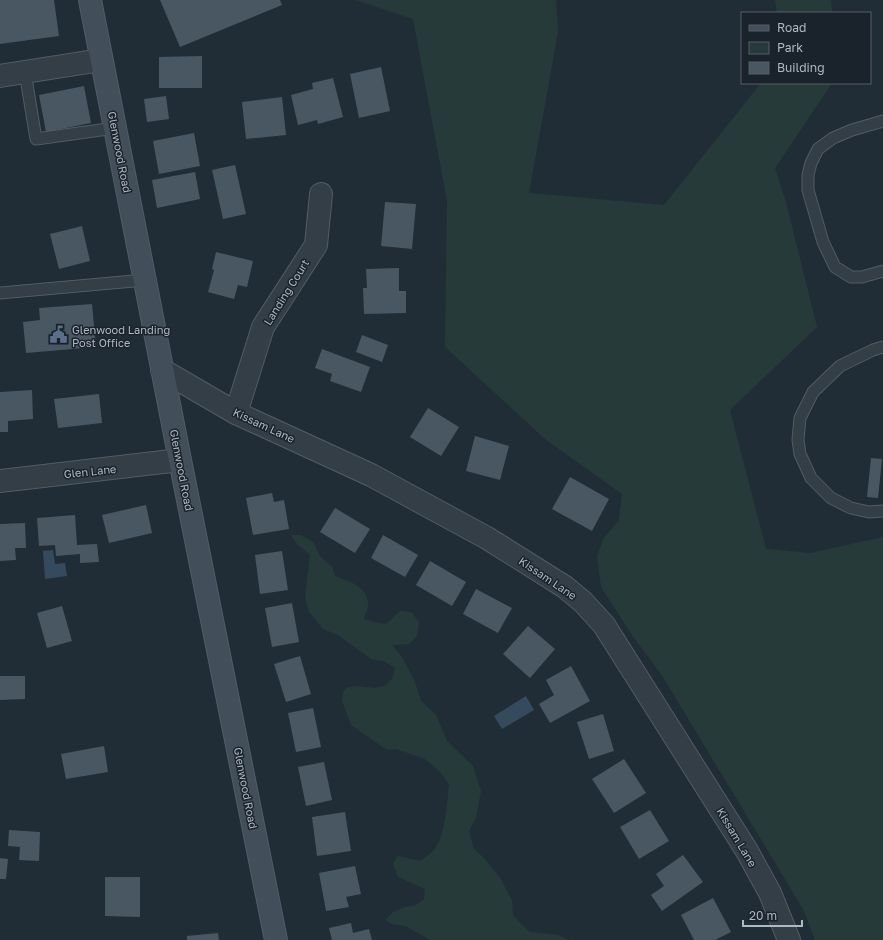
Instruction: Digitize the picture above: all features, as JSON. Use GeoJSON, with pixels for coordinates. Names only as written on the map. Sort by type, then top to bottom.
{"type":"FeatureCollection","features":[{"type":"Feature","properties":{"kind":"main road","name":"Glenwood Road"},"geometry":{"type":"LineString","coordinates":[[90,0],[276,940]]}},
{"type":"Feature","properties":{"kind":"street"},"geometry":{"type":"LineString","coordinates":[[0,76],[101,60]]}},
{"type":"Feature","properties":{"kind":"street","name":"Landing Court"},"geometry":{"type":"LineString","coordinates":[[236,413],[263,327],[316,245],[321,194]]}},
{"type":"Feature","properties":{"kind":"street","name":"Kissam Lane"},"geometry":{"type":"LineString","coordinates":[[162,370],[236,413],[371,475],[487,538],[565,587],[583,602],[604,625],[747,851],[770,893],[789,940]]}},
{"type":"Feature","properties":{"kind":"street","name":"Glen Lane"},"geometry":{"type":"LineString","coordinates":[[0,481],[180,460]]}},
{"type":"Feature","properties":{"kind":"lane"},"geometry":{"type":"LineString","coordinates":[[25,72],[36,139],[115,128]]}},
{"type":"Feature","properties":{"kind":"lane"},"geometry":{"type":"LineString","coordinates":[[883,121],[852,130],[833,138],[818,150],[810,163],[808,176],[808,190],[823,242],[835,267],[851,277],[862,277],[883,271]]}},
{"type":"Feature","properties":{"kind":"lane"},"geometry":{"type":"LineString","coordinates":[[0,293],[145,280]]}},
{"type":"Feature","properties":{"kind":"lane"},"geometry":{"type":"LineString","coordinates":[[883,347],[873,350],[840,366],[813,392],[800,418],[798,440],[800,454],[811,478],[830,498],[851,508],[869,512],[883,511]]}},
{"type":"Feature","properties":{"kind":"green space"},"geometry":{"type":"Polygon","coordinates":[[[356,0],[556,0],[558,32],[529,193],[664,205],[760,84],[831,84],[775,168],[786,202],[817,327],[730,410],[766,549],[811,553],[883,537],[883,940],[815,940],[803,909],[663,677],[634,638],[601,587],[597,556],[604,538],[619,520],[622,494],[545,439],[445,347],[447,201],[413,19],[356,0]]]}},
{"type":"Feature","properties":{"kind":"green space"},"geometry":{"type":"Polygon","coordinates":[[[775,0],[831,0],[832,12],[777,12],[775,0]]]}},
{"type":"Feature","properties":{"kind":"green space"},"geometry":{"type":"Polygon","coordinates":[[[291,535],[301,535],[313,542],[320,556],[332,567],[335,576],[361,588],[367,597],[368,605],[364,619],[386,624],[400,611],[411,612],[419,622],[417,636],[409,644],[392,645],[402,657],[415,682],[421,701],[436,715],[447,741],[473,766],[481,791],[476,818],[469,831],[474,849],[484,858],[500,878],[512,900],[513,916],[530,932],[557,935],[570,940],[431,940],[405,926],[392,924],[385,920],[393,912],[405,907],[416,905],[424,899],[425,889],[398,877],[393,864],[398,856],[420,861],[433,851],[441,837],[449,784],[440,772],[425,759],[396,749],[387,750],[351,725],[342,701],[343,692],[346,688],[355,686],[376,688],[384,686],[392,679],[395,668],[384,661],[371,659],[338,635],[323,629],[309,612],[305,597],[310,555],[297,544],[291,535]]]}},
{"type":"Feature","properties":{"kind":"water"},"geometry":{"type":"Polygon","coordinates":[[[53,550],[55,564],[65,563],[67,576],[45,579],[43,551],[53,550]]]}},
{"type":"Feature","properties":{"kind":"water"},"geometry":{"type":"Polygon","coordinates":[[[526,696],[534,710],[502,729],[494,716],[526,696]]]}},
{"type":"Feature","properties":{"kind":"building"},"geometry":{"type":"Polygon","coordinates":[[[0,0],[54,0],[59,36],[0,44],[0,0]]]}},
{"type":"Feature","properties":{"kind":"building"},"geometry":{"type":"Polygon","coordinates":[[[160,0],[280,0],[282,5],[180,47],[160,0]]]}},
{"type":"Feature","properties":{"kind":"building"},"geometry":{"type":"Polygon","coordinates":[[[202,56],[202,88],[159,88],[159,57],[202,56]]]}},
{"type":"Feature","properties":{"kind":"building"},"geometry":{"type":"Polygon","coordinates":[[[381,67],[390,111],[359,118],[350,74],[381,67]]]}},
{"type":"Feature","properties":{"kind":"building"},"geometry":{"type":"Polygon","coordinates":[[[333,78],[343,117],[318,124],[317,120],[298,125],[291,95],[313,89],[312,83],[333,78]]]}},
{"type":"Feature","properties":{"kind":"building"},"geometry":{"type":"Polygon","coordinates":[[[84,86],[91,123],[46,132],[39,95],[84,86]]]}},
{"type":"Feature","properties":{"kind":"building"},"geometry":{"type":"Polygon","coordinates":[[[166,96],[169,119],[147,122],[144,99],[166,96]]]}},
{"type":"Feature","properties":{"kind":"building"},"geometry":{"type":"Polygon","coordinates":[[[282,97],[286,135],[246,139],[242,102],[282,97]]]}},
{"type":"Feature","properties":{"kind":"building"},"geometry":{"type":"Polygon","coordinates":[[[194,133],[200,166],[159,174],[153,141],[194,133]]]}},
{"type":"Feature","properties":{"kind":"building"},"geometry":{"type":"Polygon","coordinates":[[[235,165],[246,214],[223,219],[212,170],[235,165]]]}},
{"type":"Feature","properties":{"kind":"building"},"geometry":{"type":"Polygon","coordinates":[[[195,172],[200,199],[157,208],[152,180],[195,172]]]}},
{"type":"Feature","properties":{"kind":"building"},"geometry":{"type":"Polygon","coordinates":[[[385,202],[416,204],[412,249],[381,246],[385,202]]]}},
{"type":"Feature","properties":{"kind":"building"},"geometry":{"type":"Polygon","coordinates":[[[82,226],[90,261],[59,269],[50,234],[82,226]]]}},
{"type":"Feature","properties":{"kind":"building"},"geometry":{"type":"Polygon","coordinates":[[[216,252],[253,261],[247,287],[238,285],[234,299],[208,292],[214,270],[212,269],[216,252]]]}},
{"type":"Feature","properties":{"kind":"building"},"geometry":{"type":"Polygon","coordinates":[[[399,268],[399,291],[406,291],[406,313],[364,314],[363,288],[367,288],[366,269],[399,268]]]}},
{"type":"Feature","properties":{"kind":"building","name":"Glenwood Landing Post Office"},"geometry":{"type":"Polygon","coordinates":[[[92,304],[96,347],[26,353],[23,322],[40,320],[39,308],[92,304]]]}},
{"type":"Feature","properties":{"kind":"building"},"geometry":{"type":"Polygon","coordinates":[[[362,335],[388,345],[382,362],[356,352],[362,335]]]}},
{"type":"Feature","properties":{"kind":"building"},"geometry":{"type":"Polygon","coordinates":[[[322,349],[370,367],[361,392],[330,381],[332,374],[315,368],[322,349]]]}},
{"type":"Feature","properties":{"kind":"building"},"geometry":{"type":"Polygon","coordinates":[[[32,390],[33,419],[8,421],[8,432],[0,432],[0,392],[32,390]]]}},
{"type":"Feature","properties":{"kind":"building"},"geometry":{"type":"Polygon","coordinates":[[[99,394],[102,423],[58,428],[54,399],[99,394]]]}},
{"type":"Feature","properties":{"kind":"building"},"geometry":{"type":"Polygon","coordinates":[[[428,408],[459,427],[441,456],[410,437],[428,408]]]}},
{"type":"Feature","properties":{"kind":"building"},"geometry":{"type":"Polygon","coordinates":[[[475,436],[509,446],[500,480],[466,471],[475,436]]]}},
{"type":"Feature","properties":{"kind":"building"},"geometry":{"type":"Polygon","coordinates":[[[871,458],[882,459],[878,498],[867,497],[871,458]]]}},
{"type":"Feature","properties":{"kind":"building"},"geometry":{"type":"Polygon","coordinates":[[[570,477],[609,499],[592,531],[552,509],[570,477]]]}},
{"type":"Feature","properties":{"kind":"building"},"geometry":{"type":"Polygon","coordinates":[[[272,493],[274,502],[284,500],[289,529],[253,535],[246,498],[272,493]]]}},
{"type":"Feature","properties":{"kind":"building"},"geometry":{"type":"Polygon","coordinates":[[[146,505],[152,533],[109,543],[102,515],[146,505]]]}},
{"type":"Feature","properties":{"kind":"building"},"geometry":{"type":"Polygon","coordinates":[[[335,508],[370,529],[355,553],[320,532],[335,508]]]}},
{"type":"Feature","properties":{"kind":"building"},"geometry":{"type":"Polygon","coordinates":[[[75,515],[77,545],[97,544],[99,562],[80,563],[80,554],[56,556],[55,545],[39,546],[37,518],[75,515]]]}},
{"type":"Feature","properties":{"kind":"building"},"geometry":{"type":"Polygon","coordinates":[[[25,523],[26,548],[15,548],[16,560],[0,561],[0,524],[25,523]]]}},
{"type":"Feature","properties":{"kind":"building"},"geometry":{"type":"Polygon","coordinates":[[[383,535],[418,555],[405,577],[371,558],[383,535]]]}},
{"type":"Feature","properties":{"kind":"building"},"geometry":{"type":"Polygon","coordinates":[[[282,551],[288,590],[260,594],[255,555],[282,551]]]}},
{"type":"Feature","properties":{"kind":"building"},"geometry":{"type":"Polygon","coordinates":[[[430,561],[466,582],[452,606],[416,585],[430,561]]]}},
{"type":"Feature","properties":{"kind":"building"},"geometry":{"type":"Polygon","coordinates":[[[476,589],[512,608],[498,633],[463,614],[476,589]]]}},
{"type":"Feature","properties":{"kind":"building"},"geometry":{"type":"Polygon","coordinates":[[[292,603],[299,642],[272,647],[265,608],[292,603]]]}},
{"type":"Feature","properties":{"kind":"building"},"geometry":{"type":"Polygon","coordinates":[[[62,606],[72,641],[47,648],[37,613],[62,606]]]}},
{"type":"Feature","properties":{"kind":"building"},"geometry":{"type":"Polygon","coordinates":[[[528,626],[555,649],[530,678],[503,654],[528,626]]]}},
{"type":"Feature","properties":{"kind":"building"},"geometry":{"type":"Polygon","coordinates":[[[300,656],[311,694],[286,702],[274,664],[300,656]]]}},
{"type":"Feature","properties":{"kind":"building"},"geometry":{"type":"Polygon","coordinates":[[[571,666],[590,701],[550,723],[539,704],[554,695],[546,680],[571,666]]]}},
{"type":"Feature","properties":{"kind":"building"},"geometry":{"type":"Polygon","coordinates":[[[0,676],[25,676],[25,699],[0,700],[0,676]]]}},
{"type":"Feature","properties":{"kind":"building"},"geometry":{"type":"Polygon","coordinates":[[[313,708],[321,747],[296,752],[288,713],[313,708]]]}},
{"type":"Feature","properties":{"kind":"building"},"geometry":{"type":"Polygon","coordinates":[[[603,714],[614,751],[589,759],[577,722],[603,714]]]}},
{"type":"Feature","properties":{"kind":"building"},"geometry":{"type":"Polygon","coordinates":[[[104,746],[108,772],[66,779],[61,754],[104,746]]]}},
{"type":"Feature","properties":{"kind":"building"},"geometry":{"type":"Polygon","coordinates":[[[624,759],[646,793],[614,813],[592,779],[624,759]]]}},
{"type":"Feature","properties":{"kind":"building"},"geometry":{"type":"Polygon","coordinates":[[[324,762],[332,800],[306,806],[298,767],[324,762]]]}},
{"type":"Feature","properties":{"kind":"building"},"geometry":{"type":"Polygon","coordinates":[[[650,810],[669,841],[639,859],[620,827],[650,810]]]}},
{"type":"Feature","properties":{"kind":"building"},"geometry":{"type":"Polygon","coordinates":[[[345,812],[351,851],[317,856],[312,817],[345,812]]]}},
{"type":"Feature","properties":{"kind":"building"},"geometry":{"type":"Polygon","coordinates":[[[9,830],[40,832],[39,861],[19,860],[20,847],[8,846],[9,830]]]}},
{"type":"Feature","properties":{"kind":"building"},"geometry":{"type":"Polygon","coordinates":[[[683,855],[703,882],[662,911],[651,895],[664,886],[656,874],[683,855]]]}},
{"type":"Feature","properties":{"kind":"building"},"geometry":{"type":"Polygon","coordinates":[[[0,858],[8,859],[6,879],[0,879],[0,858]]]}},
{"type":"Feature","properties":{"kind":"building"},"geometry":{"type":"Polygon","coordinates":[[[355,866],[361,894],[346,897],[349,907],[326,911],[319,873],[355,866]]]}},
{"type":"Feature","properties":{"kind":"building"},"geometry":{"type":"Polygon","coordinates":[[[105,877],[140,877],[140,917],[105,916],[105,877]]]}},
{"type":"Feature","properties":{"kind":"building"},"geometry":{"type":"Polygon","coordinates":[[[713,898],[731,932],[715,940],[694,940],[681,915],[713,898]]]}},
{"type":"Feature","properties":{"kind":"building"},"geometry":{"type":"Polygon","coordinates":[[[351,923],[353,933],[369,929],[372,940],[332,940],[329,928],[351,923]]]}},
{"type":"Feature","properties":{"kind":"building"},"geometry":{"type":"Polygon","coordinates":[[[218,933],[219,940],[187,940],[187,936],[218,933]]]}},
{"type":"Feature","properties":{"kind":"place","name":"Glenwood Landing Post Office"},"geometry":{"type":"Point","coordinates":[59,335]}}]}
